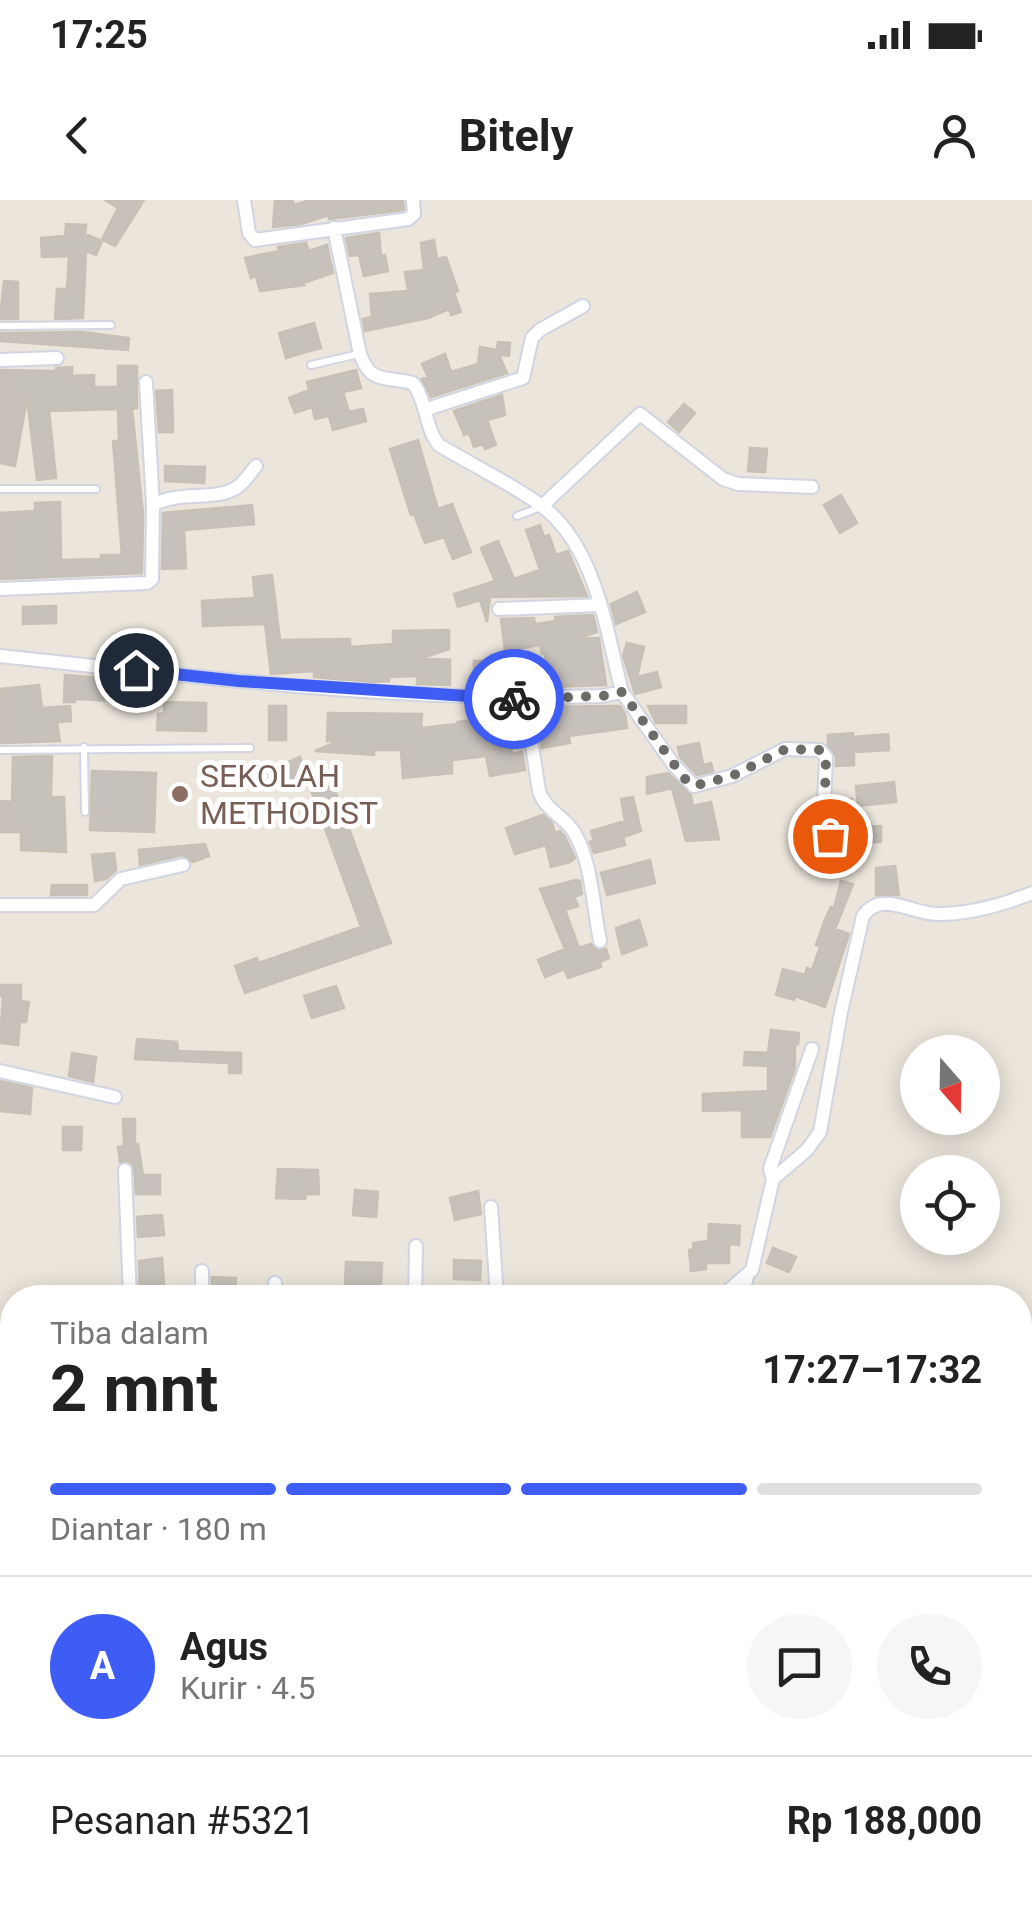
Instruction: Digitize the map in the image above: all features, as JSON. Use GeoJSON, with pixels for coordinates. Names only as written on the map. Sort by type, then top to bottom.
{"type":"FeatureCollection","features":[{"type":"Feature","properties":{"kind":"street"},"geometry":{"type":"LineString","coordinates":[[244,200],[253,240],[408,218],[414,214],[412,200]]}},
{"type":"Feature","properties":{"kind":"street"},"geometry":{"type":"LineString","coordinates":[[334,228],[366,369],[376,377],[414,383],[438,445],[542,506],[579,552],[600,605],[622,692],[684,778],[694,786],[732,776],[786,749],[820,750],[826,757],[824,828],[830,836],[844,841]]}},
{"type":"Feature","properties":{"kind":"street"},"geometry":{"type":"LineString","coordinates":[[426,410],[522,378],[536,334],[582,306]]}},
{"type":"Feature","properties":{"kind":"street"},"geometry":{"type":"LineString","coordinates":[[0,360],[57,358]]}},
{"type":"Feature","properties":{"kind":"street"},"geometry":{"type":"LineString","coordinates":[[0,589],[147,583],[152,579],[153,506],[146,382]]}},
{"type":"Feature","properties":{"kind":"street"},"geometry":{"type":"LineString","coordinates":[[542,506],[640,414],[723,479],[738,484],[812,487]]}},
{"type":"Feature","properties":{"kind":"street"},"geometry":{"type":"LineString","coordinates":[[153,506],[181,495],[220,494],[239,486],[256,466]]}},
{"type":"Feature","properties":{"kind":"street"},"geometry":{"type":"LineString","coordinates":[[499,609],[600,605]]}},
{"type":"Feature","properties":{"kind":"street"},"geometry":{"type":"LineString","coordinates":[[0,656],[239,681],[474,698],[603,696],[622,692]]}},
{"type":"Feature","properties":{"kind":"street"},"geometry":{"type":"LineString","coordinates":[[525,699],[538,791],[542,802],[569,825],[582,848],[600,941]]}},
{"type":"Feature","properties":{"kind":"street"},"geometry":{"type":"LineString","coordinates":[[0,905],[94,905],[121,879],[183,864]]}},
{"type":"Feature","properties":{"kind":"street"},"geometry":{"type":"LineString","coordinates":[[773,1179],[820,1132],[840,1012],[868,909],[885,902],[934,915],[1005,904],[1032,894]]}},
{"type":"Feature","properties":{"kind":"street"},"geometry":{"type":"LineString","coordinates":[[735,1285],[752,1270],[773,1179],[772,1160],[812,1050]]}},
{"type":"Feature","properties":{"kind":"street"},"geometry":{"type":"LineString","coordinates":[[0,1071],[114,1097]]}},
{"type":"Feature","properties":{"kind":"street"},"geometry":{"type":"LineString","coordinates":[[125,1170],[129,1285]]}},
{"type":"Feature","properties":{"kind":"street"},"geometry":{"type":"LineString","coordinates":[[491,1208],[496,1285]]}},
{"type":"Feature","properties":{"kind":"street"},"geometry":{"type":"LineString","coordinates":[[415,1285],[416,1246]]}},
{"type":"Feature","properties":{"kind":"street"},"geometry":{"type":"LineString","coordinates":[[202,1270],[202,1285]]}},
{"type":"Feature","properties":{"kind":"lane"},"geometry":{"type":"LineString","coordinates":[[0,326],[111,325]]}},
{"type":"Feature","properties":{"kind":"lane"},"geometry":{"type":"LineString","coordinates":[[311,365],[360,354]]}},
{"type":"Feature","properties":{"kind":"lane"},"geometry":{"type":"LineString","coordinates":[[0,489],[96,490]]}},
{"type":"Feature","properties":{"kind":"lane"},"geometry":{"type":"LineString","coordinates":[[517,516],[542,506]]}},
{"type":"Feature","properties":{"kind":"lane"},"geometry":{"type":"LineString","coordinates":[[84,747],[85,812]]}},
{"type":"Feature","properties":{"kind":"lane"},"geometry":{"type":"LineString","coordinates":[[0,750],[250,748]]}},
{"type":"Feature","properties":{"kind":"lane"},"geometry":{"type":"LineString","coordinates":[[748,1285],[752,1270]]}},
{"type":"Feature","properties":{"kind":"building"},"geometry":{"type":"Polygon","coordinates":[[[105,200],[144,200],[115,246],[102,239],[118,208],[105,200]]]}},
{"type":"Feature","properties":{"kind":"building"},"geometry":{"type":"Polygon","coordinates":[[[275,200],[292,200],[294,205],[310,200],[403,200],[404,210],[329,219],[329,215],[273,227],[275,200]]]}},
{"type":"Feature","properties":{"kind":"building"},"geometry":{"type":"Polygon","coordinates":[[[66,224],[86,225],[85,234],[102,241],[96,255],[86,251],[83,318],[55,319],[57,289],[67,289],[69,256],[42,257],[41,238],[65,236],[66,224]]]}},
{"type":"Feature","properties":{"kind":"building"},"geometry":{"type":"Polygon","coordinates":[[[379,233],[381,256],[385,255],[388,271],[364,276],[359,255],[350,256],[346,238],[379,233]]]}},
{"type":"Feature","properties":{"kind":"building"},"geometry":{"type":"Polygon","coordinates":[[[434,240],[437,259],[446,257],[461,312],[451,315],[449,309],[428,318],[365,331],[363,319],[372,317],[370,294],[408,291],[405,272],[424,270],[421,243],[434,240]]]}},
{"type":"Feature","properties":{"kind":"building"},"geometry":{"type":"Polygon","coordinates":[[[306,243],[309,251],[327,245],[333,273],[304,285],[260,291],[245,258],[306,243]]]}},
{"type":"Feature","properties":{"kind":"building"},"geometry":{"type":"Polygon","coordinates":[[[4,281],[18,282],[18,319],[0,319],[4,281]]]}},
{"type":"Feature","properties":{"kind":"building"},"geometry":{"type":"Polygon","coordinates":[[[314,323],[321,348],[286,358],[279,333],[314,323]]]}},
{"type":"Feature","properties":{"kind":"building"},"geometry":{"type":"Polygon","coordinates":[[[82,332],[129,338],[128,350],[0,341],[0,333],[82,332]]]}},
{"type":"Feature","properties":{"kind":"building"},"geometry":{"type":"Polygon","coordinates":[[[498,342],[510,343],[509,356],[499,355],[507,373],[431,397],[422,379],[428,377],[422,364],[445,354],[451,372],[478,364],[480,347],[497,350],[498,342]]]}},
{"type":"Feature","properties":{"kind":"building"},"geometry":{"type":"Polygon","coordinates":[[[118,366],[137,366],[137,408],[132,409],[143,514],[142,573],[0,579],[0,513],[35,511],[35,503],[60,502],[61,560],[122,555],[113,441],[119,441],[118,409],[49,411],[56,478],[37,480],[27,398],[15,466],[0,463],[0,370],[56,371],[72,367],[72,376],[94,375],[94,387],[118,387],[118,366]]]}},
{"type":"Feature","properties":{"kind":"building"},"geometry":{"type":"Polygon","coordinates":[[[356,370],[361,388],[343,392],[349,412],[363,409],[366,421],[333,430],[329,416],[315,419],[312,407],[295,413],[289,398],[309,390],[307,382],[356,370]]]}},
{"type":"Feature","properties":{"kind":"building"},"geometry":{"type":"Polygon","coordinates":[[[172,390],[173,432],[159,432],[156,391],[172,390]]]}},
{"type":"Feature","properties":{"kind":"building"},"geometry":{"type":"Polygon","coordinates":[[[502,395],[505,415],[487,420],[496,445],[474,447],[454,411],[502,395]]]}},
{"type":"Feature","properties":{"kind":"building"},"geometry":{"type":"Polygon","coordinates":[[[684,404],[695,413],[679,432],[668,422],[684,404]]]}},
{"type":"Feature","properties":{"kind":"building"},"geometry":{"type":"Polygon","coordinates":[[[418,440],[438,509],[452,504],[471,552],[453,559],[444,537],[425,543],[414,514],[411,515],[390,449],[418,440]]]}},
{"type":"Feature","properties":{"kind":"building"},"geometry":{"type":"Polygon","coordinates":[[[750,448],[767,449],[765,472],[748,471],[750,448]]]}},
{"type":"Feature","properties":{"kind":"building"},"geometry":{"type":"Polygon","coordinates":[[[165,466],[205,467],[204,483],[165,481],[165,466]]]}},
{"type":"Feature","properties":{"kind":"building"},"geometry":{"type":"Polygon","coordinates":[[[841,495],[857,523],[840,533],[824,505],[841,495]]]}},
{"type":"Feature","properties":{"kind":"building"},"geometry":{"type":"Polygon","coordinates":[[[252,505],[254,524],[184,530],[186,568],[162,569],[163,513],[252,505]]]}},
{"type":"Feature","properties":{"kind":"building"},"geometry":{"type":"Polygon","coordinates":[[[540,525],[544,537],[549,535],[556,555],[568,551],[587,596],[490,597],[487,622],[480,600],[458,607],[454,594],[495,581],[481,548],[498,541],[514,579],[540,570],[526,530],[540,525]]]}},
{"type":"Feature","properties":{"kind":"building"},"geometry":{"type":"Polygon","coordinates":[[[272,575],[280,640],[350,639],[350,647],[393,644],[393,631],[449,630],[449,649],[422,658],[450,660],[450,685],[417,684],[417,676],[374,682],[314,677],[314,671],[271,674],[265,624],[203,626],[202,601],[255,598],[253,577],[272,575]]]}},
{"type":"Feature","properties":{"kind":"building"},"geometry":{"type":"Polygon","coordinates":[[[637,592],[645,612],[616,624],[611,604],[637,592]]]}},
{"type":"Feature","properties":{"kind":"building"},"geometry":{"type":"Polygon","coordinates":[[[56,606],[56,623],[23,624],[23,607],[56,606]]]}},
{"type":"Feature","properties":{"kind":"building"},"geometry":{"type":"Polygon","coordinates":[[[593,615],[597,632],[577,639],[599,638],[606,685],[549,687],[545,654],[540,645],[505,651],[501,619],[534,618],[535,624],[556,621],[555,617],[593,615]]]}},
{"type":"Feature","properties":{"kind":"building"},"geometry":{"type":"Polygon","coordinates":[[[627,643],[644,647],[637,677],[657,672],[661,687],[635,694],[623,655],[627,643]]]}},
{"type":"Feature","properties":{"kind":"building"},"geometry":{"type":"Polygon","coordinates":[[[474,661],[487,661],[486,686],[474,686],[474,661]]]}},
{"type":"Feature","properties":{"kind":"building"},"geometry":{"type":"Polygon","coordinates":[[[65,675],[138,681],[136,702],[64,702],[65,675]]]}},
{"type":"Feature","properties":{"kind":"building"},"geometry":{"type":"Polygon","coordinates":[[[39,685],[42,708],[70,706],[71,721],[57,722],[60,741],[0,743],[0,689],[39,685]]]}},
{"type":"Feature","properties":{"kind":"building"},"geometry":{"type":"Polygon","coordinates":[[[164,702],[206,703],[206,731],[157,730],[164,702]]]}},
{"type":"Feature","properties":{"kind":"building"},"geometry":{"type":"Polygon","coordinates":[[[269,706],[286,706],[286,740],[269,740],[269,706]]]}},
{"type":"Feature","properties":{"kind":"building"},"geometry":{"type":"Polygon","coordinates":[[[609,706],[609,711],[610,706],[620,706],[627,728],[569,736],[570,743],[542,748],[539,707],[609,706]]]}},
{"type":"Feature","properties":{"kind":"building"},"geometry":{"type":"Polygon","coordinates":[[[648,706],[686,706],[686,723],[656,723],[648,706]]]}},
{"type":"Feature","properties":{"kind":"building"},"geometry":{"type":"Polygon","coordinates":[[[506,708],[512,754],[522,752],[525,770],[490,776],[486,756],[452,760],[452,773],[403,778],[401,750],[374,750],[374,755],[315,751],[339,741],[327,741],[328,713],[422,714],[421,728],[457,724],[476,719],[475,712],[506,708]]]}},
{"type":"Feature","properties":{"kind":"building"},"geometry":{"type":"Polygon","coordinates":[[[853,733],[853,737],[888,734],[889,750],[854,752],[854,765],[836,766],[828,735],[853,733]]]}},
{"type":"Feature","properties":{"kind":"building"},"geometry":{"type":"Polygon","coordinates":[[[699,743],[703,765],[711,763],[713,771],[697,775],[680,757],[678,747],[699,743]]]}},
{"type":"Feature","properties":{"kind":"building"},"geometry":{"type":"Polygon","coordinates":[[[52,756],[51,797],[64,797],[66,852],[21,850],[21,832],[0,832],[0,801],[12,802],[13,757],[52,756]]]}},
{"type":"Feature","properties":{"kind":"building"},"geometry":{"type":"Polygon","coordinates":[[[300,757],[309,780],[284,790],[274,768],[300,757]]]}},
{"type":"Feature","properties":{"kind":"building"},"geometry":{"type":"Polygon","coordinates":[[[92,771],[156,773],[154,832],[90,830],[92,771]]]}},
{"type":"Feature","properties":{"kind":"building"},"geometry":{"type":"Polygon","coordinates":[[[668,773],[691,795],[693,806],[711,802],[719,839],[686,841],[672,788],[647,794],[647,777],[668,773]]]}},
{"type":"Feature","properties":{"kind":"building"},"geometry":{"type":"Polygon","coordinates":[[[894,782],[896,802],[858,806],[856,786],[894,782]]]}},
{"type":"Feature","properties":{"kind":"building"},"geometry":{"type":"Polygon","coordinates":[[[333,785],[391,943],[245,993],[235,966],[257,958],[259,963],[361,927],[312,793],[333,785]]]}},
{"type":"Feature","properties":{"kind":"building"},"geometry":{"type":"Polygon","coordinates":[[[633,797],[641,831],[623,837],[625,845],[594,853],[591,831],[625,821],[621,799],[633,797]]]}},
{"type":"Feature","properties":{"kind":"building"},"geometry":{"type":"Polygon","coordinates":[[[852,799],[854,819],[836,820],[835,800],[852,799]]]}},
{"type":"Feature","properties":{"kind":"building"},"geometry":{"type":"Polygon","coordinates":[[[543,815],[552,823],[555,833],[560,831],[565,837],[575,858],[570,862],[551,867],[546,845],[515,854],[506,828],[543,815]]]}},
{"type":"Feature","properties":{"kind":"building"},"geometry":{"type":"Polygon","coordinates":[[[881,826],[881,842],[869,842],[868,830],[864,843],[854,843],[849,828],[881,826]]]}},
{"type":"Feature","properties":{"kind":"building"},"geometry":{"type":"Polygon","coordinates":[[[205,844],[209,856],[193,862],[182,855],[140,865],[139,850],[205,844]]]}},
{"type":"Feature","properties":{"kind":"building"},"geometry":{"type":"Polygon","coordinates":[[[114,853],[116,870],[106,879],[95,881],[92,855],[114,853]]]}},
{"type":"Feature","properties":{"kind":"building"},"geometry":{"type":"Polygon","coordinates":[[[650,860],[655,883],[607,895],[601,873],[650,860]]]}},
{"type":"Feature","properties":{"kind":"building"},"geometry":{"type":"Polygon","coordinates":[[[895,866],[899,895],[876,895],[876,868],[895,866]]]}},
{"type":"Feature","properties":{"kind":"building"},"geometry":{"type":"Polygon","coordinates":[[[580,881],[582,894],[574,897],[578,906],[565,910],[579,948],[591,944],[598,951],[606,949],[609,958],[600,962],[601,967],[568,978],[564,969],[545,977],[538,960],[565,949],[540,889],[580,881]]]}},
{"type":"Feature","properties":{"kind":"building"},"geometry":{"type":"Polygon","coordinates":[[[841,881],[853,884],[835,929],[849,934],[825,1007],[795,996],[794,1000],[776,995],[783,969],[805,975],[807,968],[812,970],[820,947],[816,945],[826,917],[834,908],[841,881]]]}},
{"type":"Feature","properties":{"kind":"building"},"geometry":{"type":"Polygon","coordinates":[[[52,885],[87,885],[87,895],[51,895],[52,885]]]}},
{"type":"Feature","properties":{"kind":"building"},"geometry":{"type":"Polygon","coordinates":[[[639,920],[647,945],[622,954],[616,928],[639,920]]]}},
{"type":"Feature","properties":{"kind":"building"},"geometry":{"type":"Polygon","coordinates":[[[0,985],[21,985],[21,1001],[29,1002],[26,1022],[20,1022],[18,1045],[0,1043],[0,985]]]}},
{"type":"Feature","properties":{"kind":"building"},"geometry":{"type":"Polygon","coordinates":[[[336,986],[344,1008],[312,1018],[304,996],[336,986]]]}},
{"type":"Feature","properties":{"kind":"building"},"geometry":{"type":"Polygon","coordinates":[[[771,1030],[799,1033],[795,1068],[770,1137],[742,1137],[742,1110],[703,1111],[703,1094],[768,1091],[768,1066],[744,1065],[745,1052],[768,1053],[771,1030]]]}},
{"type":"Feature","properties":{"kind":"building"},"geometry":{"type":"Polygon","coordinates":[[[137,1039],[177,1042],[178,1051],[241,1053],[241,1073],[229,1073],[229,1063],[135,1059],[137,1039]]]}},
{"type":"Feature","properties":{"kind":"building"},"geometry":{"type":"Polygon","coordinates":[[[72,1053],[96,1057],[93,1082],[69,1076],[72,1053]]]}},
{"type":"Feature","properties":{"kind":"building"},"geometry":{"type":"Polygon","coordinates":[[[0,1081],[32,1088],[30,1114],[0,1111],[0,1081]]]}},
{"type":"Feature","properties":{"kind":"building"},"geometry":{"type":"Polygon","coordinates":[[[123,1119],[135,1119],[135,1144],[143,1175],[160,1175],[160,1194],[136,1194],[134,1166],[129,1161],[120,1162],[118,1147],[124,1146],[123,1119]]]}},
{"type":"Feature","properties":{"kind":"building"},"geometry":{"type":"Polygon","coordinates":[[[63,1127],[82,1127],[81,1150],[63,1150],[63,1127]]]}},
{"type":"Feature","properties":{"kind":"building"},"geometry":{"type":"Polygon","coordinates":[[[278,1169],[318,1170],[319,1194],[306,1194],[305,1199],[276,1198],[278,1169]]]}},
{"type":"Feature","properties":{"kind":"building"},"geometry":{"type":"Polygon","coordinates":[[[355,1190],[378,1192],[376,1217],[353,1215],[355,1190]]]}},
{"type":"Feature","properties":{"kind":"building"},"geometry":{"type":"Polygon","coordinates":[[[478,1191],[481,1214],[455,1220],[450,1198],[478,1191]]]}},
{"type":"Feature","properties":{"kind":"building"},"geometry":{"type":"Polygon","coordinates":[[[162,1215],[164,1235],[138,1237],[137,1217],[162,1215]]]}},
{"type":"Feature","properties":{"kind":"building"},"geometry":{"type":"Polygon","coordinates":[[[709,1224],[740,1226],[739,1245],[729,1244],[729,1263],[706,1263],[706,1269],[691,1271],[689,1250],[694,1249],[693,1243],[708,1241],[709,1224]]]}},
{"type":"Feature","properties":{"kind":"building"},"geometry":{"type":"Polygon","coordinates":[[[773,1248],[796,1257],[789,1272],[767,1263],[773,1248]]]}},
{"type":"Feature","properties":{"kind":"building"},"geometry":{"type":"Polygon","coordinates":[[[162,1258],[164,1285],[140,1285],[139,1261],[162,1258]]]}},
{"type":"Feature","properties":{"kind":"building"},"geometry":{"type":"Polygon","coordinates":[[[454,1260],[481,1261],[480,1280],[454,1279],[454,1260]]]}},
{"type":"Feature","properties":{"kind":"building"},"geometry":{"type":"Polygon","coordinates":[[[346,1262],[382,1263],[381,1285],[345,1285],[346,1262]]]}},
{"type":"Feature","properties":{"kind":"building"},"geometry":{"type":"Polygon","coordinates":[[[212,1277],[236,1278],[236,1285],[212,1285],[212,1277]]]}},
{"type":"Feature","properties":{"kind":"way so far"},"geometry":{"type":"LineString","coordinates":[[514,699],[622,692],[684,778],[694,786],[732,776],[786,749],[820,750],[826,757],[824,828],[830,836]]}},
{"type":"Feature","properties":{"kind":"place","name":"SEKOLAH METHODIST"},"geometry":{"type":"Point","coordinates":[180,794]}},
{"type":"Feature","properties":{"kind":"route"},"geometry":{"type":"LineString","coordinates":[[136,670],[239,681],[514,699]]}}]}
